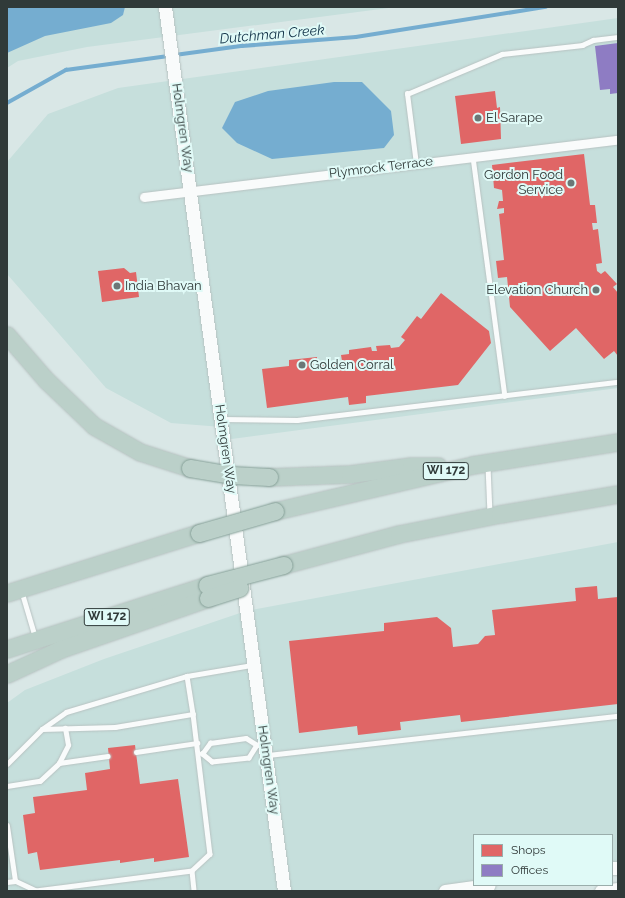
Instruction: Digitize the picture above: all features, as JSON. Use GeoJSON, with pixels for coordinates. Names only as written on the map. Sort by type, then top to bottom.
{"type":"FeatureCollection","features":[{"type":"Feature","properties":{"kind":"highway"},"geometry":{"type":"LineString","coordinates":[[7,335],[46,380],[94,426],[140,452],[190,468],[232,475],[269,477],[350,474],[411,466],[480,464]]}},
{"type":"Feature","properties":{"kind":"highway","name":"WI 172"},"geometry":{"type":"LineString","coordinates":[[14,591],[275,511],[480,464],[618,442]]}},
{"type":"Feature","properties":{"kind":"highway","name":"WI 172"},"geometry":{"type":"LineString","coordinates":[[7,649],[208,591],[278,566],[399,534],[618,494]]}},
{"type":"Feature","properties":{"kind":"highway"},"geometry":{"type":"LineString","coordinates":[[7,674],[61,649],[208,591]]}},
{"type":"Feature","properties":{"kind":"street","name":"Holmgren Way"},"geometry":{"type":"LineString","coordinates":[[165,7],[175,69],[254,665],[262,748],[284,891]]}},
{"type":"Feature","properties":{"kind":"street","name":"Plymrock Terrace"},"geometry":{"type":"LineString","coordinates":[[144,197],[618,140]]}},
{"type":"Feature","properties":{"kind":"street"},"geometry":{"type":"LineString","coordinates":[[445,891],[482,886]]}},
{"type":"Feature","properties":{"kind":"street"},"geometry":{"type":"LineString","coordinates":[[601,891],[618,889]]}},
{"type":"Feature","properties":{"kind":"lane"},"geometry":{"type":"LineString","coordinates":[[416,164],[407,94],[502,54],[582,45],[593,40],[618,37]]}},
{"type":"Feature","properties":{"kind":"lane"},"geometry":{"type":"LineString","coordinates":[[473,157],[505,396]]}},
{"type":"Feature","properties":{"kind":"lane"},"geometry":{"type":"LineString","coordinates":[[221,419],[297,420],[618,382]]}},
{"type":"Feature","properties":{"kind":"lane"},"geometry":{"type":"LineString","coordinates":[[480,464],[491,516]]}},
{"type":"Feature","properties":{"kind":"lane"},"geometry":{"type":"LineString","coordinates":[[14,591],[36,640]]}},
{"type":"Feature","properties":{"kind":"lane"},"geometry":{"type":"LineString","coordinates":[[7,764],[42,729],[66,712],[187,676],[254,665]]}},
{"type":"Feature","properties":{"kind":"lane"},"geometry":{"type":"LineString","coordinates":[[7,882],[15,881],[36,890],[192,871],[210,854],[197,743],[187,676]]}},
{"type":"Feature","properties":{"kind":"lane"},"geometry":{"type":"LineString","coordinates":[[42,729],[115,727],[193,714]]}},
{"type":"Feature","properties":{"kind":"lane"},"geometry":{"type":"LineString","coordinates":[[262,748],[246,738],[210,743],[202,754],[212,762],[249,758],[262,748],[618,716]]}},
{"type":"Feature","properties":{"kind":"lane"},"geometry":{"type":"LineString","coordinates":[[7,786],[40,781],[59,764],[68,745],[65,728]]}},
{"type":"Feature","properties":{"kind":"lane"},"geometry":{"type":"LineString","coordinates":[[136,752],[197,743]]}},
{"type":"Feature","properties":{"kind":"lane"},"geometry":{"type":"LineString","coordinates":[[59,764],[108,756]]}},
{"type":"Feature","properties":{"kind":"lane"},"geometry":{"type":"LineString","coordinates":[[7,826],[15,881]]}},
{"type":"Feature","properties":{"kind":"lane"},"geometry":{"type":"LineString","coordinates":[[192,871],[194,891]]}},
{"type":"Feature","properties":{"kind":"shaded area"},"geometry":{"type":"Polygon","coordinates":[[[7,7],[396,7],[87,47],[18,61],[7,68],[7,7]]]}},
{"type":"Feature","properties":{"kind":"shaded area"},"geometry":{"type":"Polygon","coordinates":[[[618,18],[618,388],[224,440],[222,427],[171,423],[106,388],[7,274],[7,162],[48,114],[118,88],[618,18]]]}},
{"type":"Feature","properties":{"kind":"shaded area"},"geometry":{"type":"Polygon","coordinates":[[[618,542],[618,868],[613,868],[613,834],[473,834],[473,885],[445,891],[7,891],[7,703],[25,690],[104,659],[246,611],[618,542]]]}},
{"type":"Feature","properties":{"kind":"water"},"geometry":{"type":"Polygon","coordinates":[[[7,7],[125,7],[123,15],[111,23],[45,36],[7,53],[7,7]]]}},
{"type":"Feature","properties":{"kind":"water"},"geometry":{"type":"Polygon","coordinates":[[[334,82],[362,82],[391,111],[394,135],[384,148],[272,159],[237,143],[222,128],[235,102],[268,91],[334,82]]]}},
{"type":"Feature","properties":{"kind":"building: Shops"},"geometry":{"type":"Polygon","coordinates":[[[495,91],[497,108],[500,107],[501,139],[461,144],[455,96],[495,91]]]}},
{"type":"Feature","properties":{"kind":"building: Shops"},"geometry":{"type":"Polygon","coordinates":[[[584,154],[590,205],[595,205],[597,223],[592,223],[593,230],[598,229],[602,263],[596,264],[597,271],[601,274],[605,271],[617,284],[613,287],[618,293],[618,356],[614,351],[604,359],[576,328],[550,351],[510,307],[507,277],[498,278],[496,261],[504,260],[499,214],[504,213],[504,208],[497,209],[499,201],[503,201],[502,190],[494,188],[492,165],[584,154]]]}},
{"type":"Feature","properties":{"kind":"building: Shops"},"geometry":{"type":"Polygon","coordinates":[[[124,268],[130,273],[136,272],[139,297],[102,302],[98,271],[124,268]]]}},
{"type":"Feature","properties":{"kind":"building: Shops"},"geometry":{"type":"Polygon","coordinates":[[[441,293],[489,331],[491,343],[458,385],[366,396],[366,403],[349,405],[348,397],[267,408],[262,369],[289,366],[289,360],[317,357],[317,363],[342,361],[341,355],[349,354],[349,350],[371,347],[372,351],[377,351],[376,346],[390,345],[391,348],[399,347],[405,340],[401,337],[417,316],[421,319],[441,293]]]}},
{"type":"Feature","properties":{"kind":"building: Shops"},"geometry":{"type":"Polygon","coordinates":[[[597,586],[598,599],[618,597],[618,704],[461,722],[460,715],[400,722],[401,730],[358,735],[357,726],[299,733],[289,641],[384,631],[384,623],[437,617],[451,628],[453,647],[478,644],[485,636],[495,635],[492,610],[576,601],[575,588],[597,586]]]}},
{"type":"Feature","properties":{"kind":"building: Shops"},"geometry":{"type":"Polygon","coordinates":[[[135,745],[140,784],[178,779],[189,857],[154,862],[154,858],[120,863],[120,860],[40,870],[37,852],[28,854],[23,815],[35,813],[33,797],[87,790],[85,773],[110,769],[108,748],[135,745]]]}},
{"type":"Feature","properties":{"kind":"building: Offices"},"geometry":{"type":"Polygon","coordinates":[[[618,43],[618,93],[610,94],[610,89],[600,90],[595,46],[618,43]]]}},
{"type":"Feature","properties":{"kind":"waterway","name":"Dutchman Creek"},"geometry":{"type":"LineString","coordinates":[[175,55],[242,46],[356,37],[546,7]]}},
{"type":"Feature","properties":{"kind":"waterway","name":"Dutchman Creek"},"geometry":{"type":"LineString","coordinates":[[7,103],[66,70],[168,56]]}},
{"type":"Feature","properties":{"kind":"place","name":"El Sarape"},"geometry":{"type":"Point","coordinates":[478,118]}},
{"type":"Feature","properties":{"kind":"place","name":"Gordon Food Service"},"geometry":{"type":"Point","coordinates":[571,183]}},
{"type":"Feature","properties":{"kind":"place","name":"India Bhavan"},"geometry":{"type":"Point","coordinates":[117,286]}},
{"type":"Feature","properties":{"kind":"place","name":"Elevation Church"},"geometry":{"type":"Point","coordinates":[596,290]}},
{"type":"Feature","properties":{"kind":"place","name":"Golden Corral"},"geometry":{"type":"Point","coordinates":[302,365]}}]}
